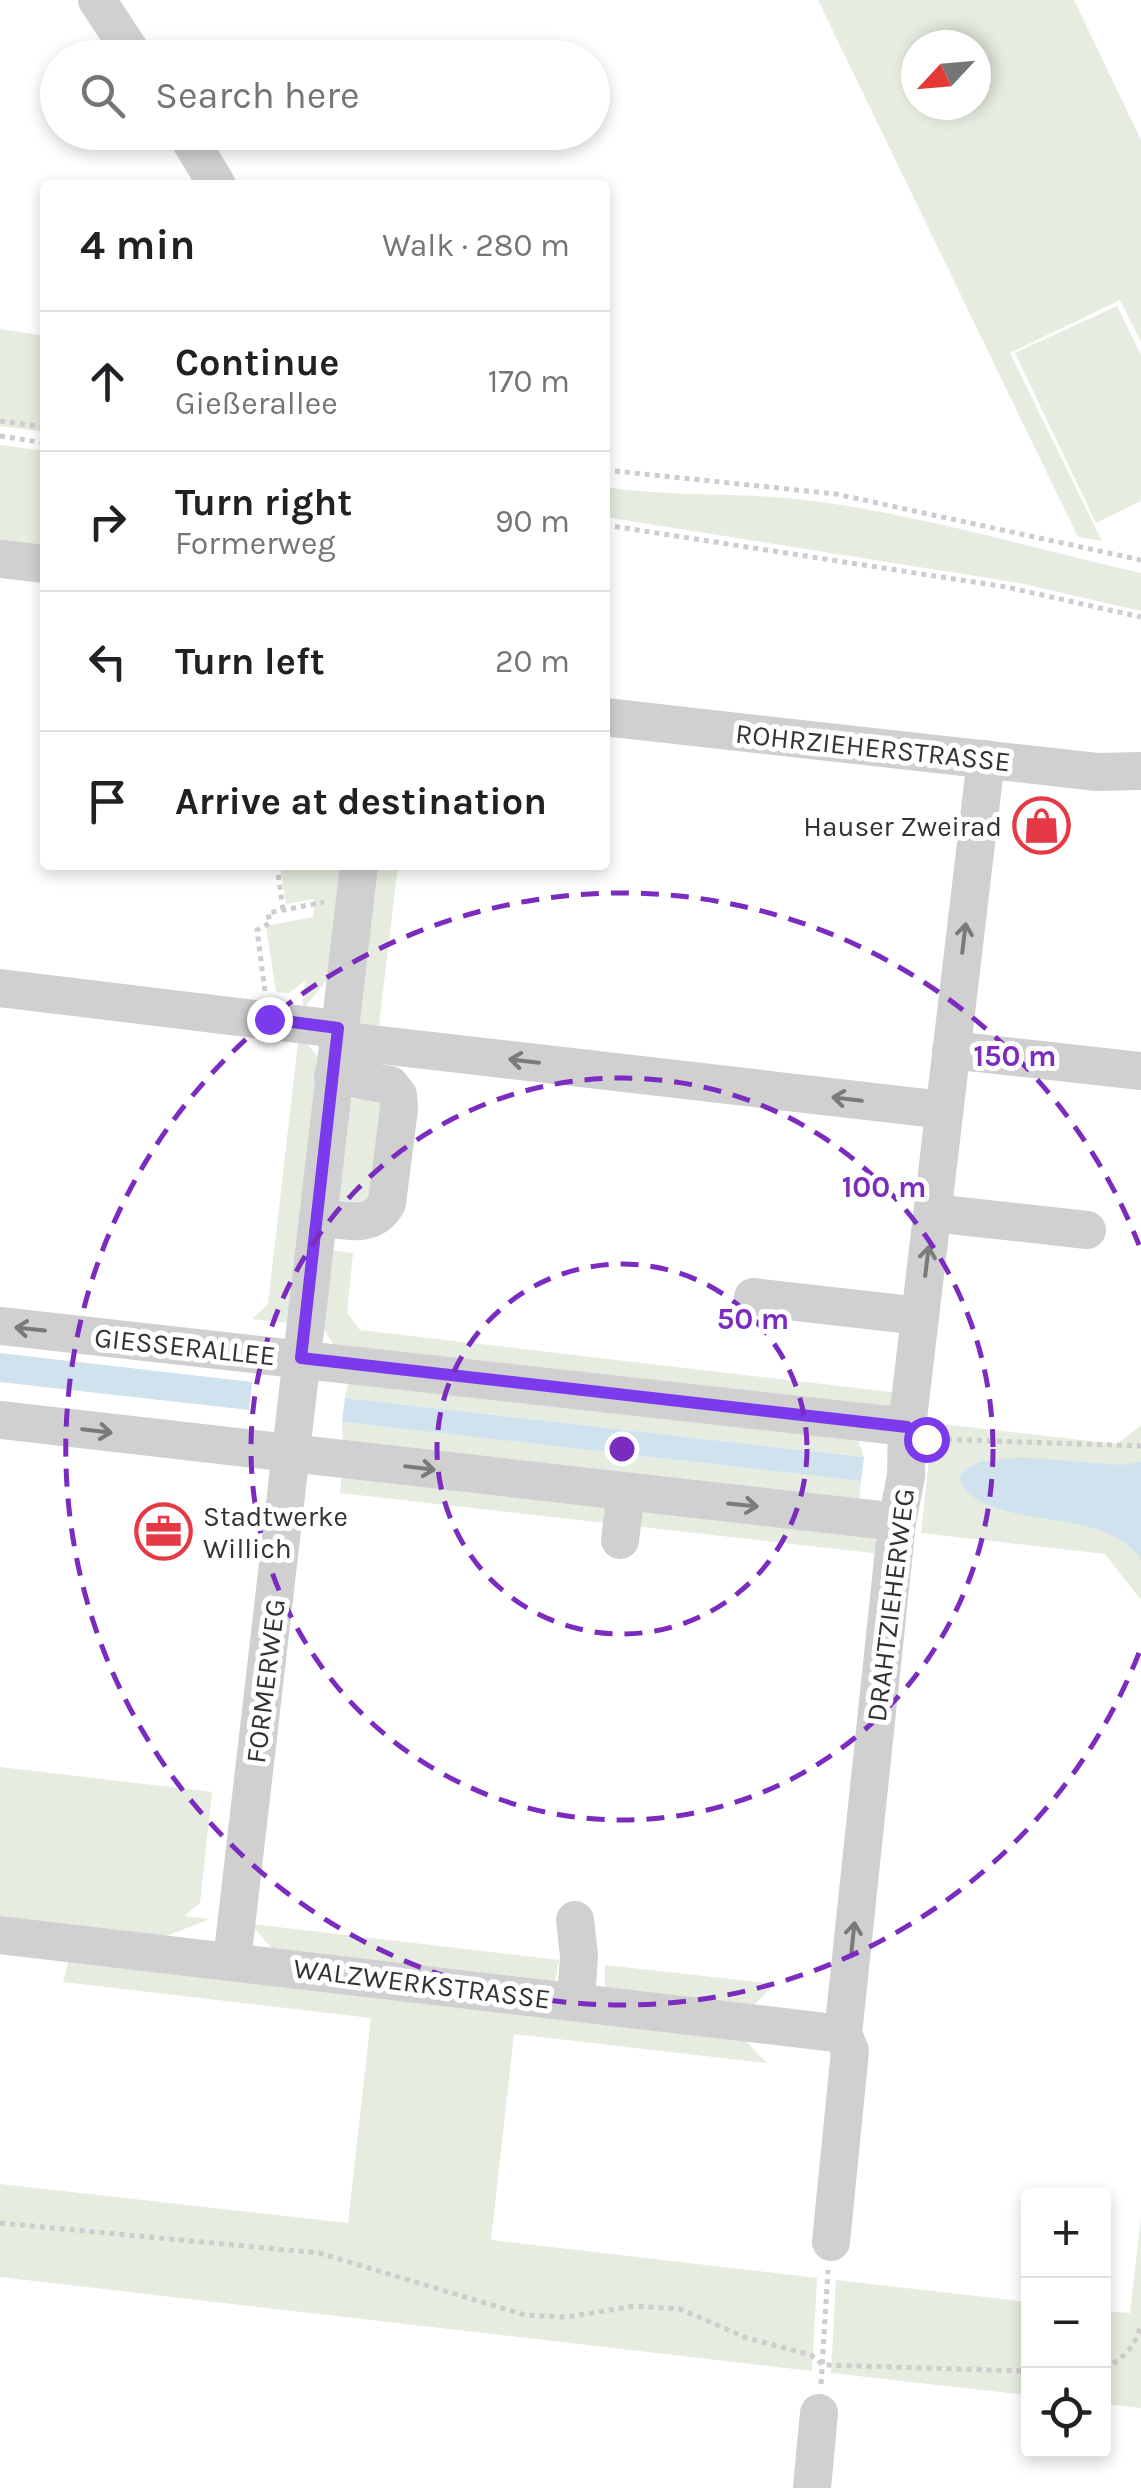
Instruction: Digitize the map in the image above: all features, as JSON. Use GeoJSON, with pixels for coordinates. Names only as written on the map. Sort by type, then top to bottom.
{"type":"FeatureCollection","features":[{"type":"Feature","properties":{"kind":"street"},"geometry":{"type":"LineString","coordinates":[[97,0],[124,40]]}},
{"type":"Feature","properties":{"kind":"street"},"geometry":{"type":"LineString","coordinates":[[195,150],[214,180]]}},
{"type":"Feature","properties":{"kind":"street"},"geometry":{"type":"LineString","coordinates":[[0,559],[40,563]]}},
{"type":"Feature","properties":{"kind":"street","name":"ROHRZIEHERSTRASSE"},"geometry":{"type":"LineString","coordinates":[[610,718],[1097,772],[1141,772]]}},
{"type":"Feature","properties":{"kind":"street","name":"DRAHTZIEHERWEG"},"geometry":{"type":"LineString","coordinates":[[831,2242],[850,2051],[843,2034],[897,1522],[906,1476],[907,1427],[986,759]]}},
{"type":"Feature","properties":{"kind":"street","name":"FORMERWEG"},"geometry":{"type":"LineString","coordinates":[[232,1961],[357,878]]}},
{"type":"Feature","properties":{"kind":"street"},"geometry":{"type":"LineString","coordinates":[[0,988],[269,1019],[336,1048],[390,1084],[398,1095],[399,1109],[387,1202],[380,1215],[362,1222],[318,1216]]}},
{"type":"Feature","properties":{"kind":"street"},"geometry":{"type":"LineString","coordinates":[[336,1048],[944,1110]]}},
{"type":"Feature","properties":{"kind":"street"},"geometry":{"type":"LineString","coordinates":[[951,1050],[1141,1070]]}},
{"type":"Feature","properties":{"kind":"street"},"geometry":{"type":"LineString","coordinates":[[933,1213],[1086,1230]]}},
{"type":"Feature","properties":{"kind":"street"},"geometry":{"type":"LineString","coordinates":[[752,1297],[920,1316]]}},
{"type":"Feature","properties":{"kind":"street","name":"GIESSERALLEE"},"geometry":{"type":"LineString","coordinates":[[0,1326],[907,1427]]}},
{"type":"Feature","properties":{"kind":"street"},"geometry":{"type":"LineString","coordinates":[[0,1420],[897,1522]]}},
{"type":"Feature","properties":{"kind":"street"},"geometry":{"type":"LineString","coordinates":[[620,1540],[626,1492]]}},
{"type":"Feature","properties":{"kind":"street"},"geometry":{"type":"LineString","coordinates":[[576,1920],[576,2001]]}},
{"type":"Feature","properties":{"kind":"street","name":"WALZWERKSTRASSE"},"geometry":{"type":"LineString","coordinates":[[0,1935],[843,2034]]}},
{"type":"Feature","properties":{"kind":"street"},"geometry":{"type":"LineString","coordinates":[[812,2488],[819,2413]]}},
{"type":"Feature","properties":{"kind":"path"},"geometry":{"type":"LineString","coordinates":[[0,421],[40,426]]}},
{"type":"Feature","properties":{"kind":"path"},"geometry":{"type":"LineString","coordinates":[[0,436],[40,442]]}},
{"type":"Feature","properties":{"kind":"path"},"geometry":{"type":"LineString","coordinates":[[610,471],[836,494],[1141,560]]}},
{"type":"Feature","properties":{"kind":"path"},"geometry":{"type":"LineString","coordinates":[[610,526],[1006,587],[1141,617]]}},
{"type":"Feature","properties":{"kind":"path"},"geometry":{"type":"LineString","coordinates":[[278,870],[284,910]]}},
{"type":"Feature","properties":{"kind":"path"},"geometry":{"type":"LineString","coordinates":[[269,1019],[257,930],[270,923],[268,912],[319,904],[357,878]]}},
{"type":"Feature","properties":{"kind":"path"},"geometry":{"type":"LineString","coordinates":[[907,1427],[926,1439],[1141,1446]]}},
{"type":"Feature","properties":{"kind":"path"},"geometry":{"type":"LineString","coordinates":[[0,2223],[319,2252],[525,2315],[566,2318],[636,2306],[680,2309],[747,2338],[811,2355],[823,2365],[1021,2371]]}},
{"type":"Feature","properties":{"kind":"path"},"geometry":{"type":"LineString","coordinates":[[823,2365],[831,2242]]}},
{"type":"Feature","properties":{"kind":"path"},"geometry":{"type":"LineString","coordinates":[[1111,2365],[1137,2341],[1141,2325]]}},
{"type":"Feature","properties":{"kind":"shaded area"},"geometry":{"type":"Polygon","coordinates":[[[818,0],[1074,0],[1141,140],[1141,342],[1120,300],[1010,353],[1102,541],[1078,537],[818,0]]]}},
{"type":"Feature","properties":{"kind":"shaded area"},"geometry":{"type":"Polygon","coordinates":[[[1117,306],[1141,355],[1141,501],[1096,523],[1015,353],[1117,306]]]}},
{"type":"Feature","properties":{"kind":"shaded area"},"geometry":{"type":"Polygon","coordinates":[[[0,329],[40,335],[40,431],[0,426],[0,329]]]}},
{"type":"Feature","properties":{"kind":"shaded area"},"geometry":{"type":"Polygon","coordinates":[[[0,445],[40,450],[40,547],[0,543],[0,445]]]}},
{"type":"Feature","properties":{"kind":"shaded area"},"geometry":{"type":"Polygon","coordinates":[[[610,488],[796,499],[883,512],[969,531],[1141,573],[1141,611],[1019,583],[610,518],[610,488]]]}},
{"type":"Feature","properties":{"kind":"shaded area"},"geometry":{"type":"Polygon","coordinates":[[[281,870],[345,870],[333,972],[302,1011],[305,981],[289,993],[276,992],[266,926],[313,917],[314,899],[286,904],[281,870]]]}},
{"type":"Feature","properties":{"kind":"shaded area"},"geometry":{"type":"Polygon","coordinates":[[[370,870],[397,870],[378,1033],[354,1032],[370,870]]]}},
{"type":"Feature","properties":{"kind":"shaded area"},"geometry":{"type":"Polygon","coordinates":[[[299,1034],[324,1064],[288,1323],[252,1319],[268,1304],[299,1034]]]}},
{"type":"Feature","properties":{"kind":"shaded area"},"geometry":{"type":"Polygon","coordinates":[[[371,1094],[389,1103],[378,1195],[359,1202],[333,1200],[345,1101],[371,1094]]]}},
{"type":"Feature","properties":{"kind":"shaded area"},"geometry":{"type":"Polygon","coordinates":[[[327,1250],[353,1253],[347,1313],[360,1330],[900,1393],[888,1412],[334,1345],[322,1327],[327,1250]]]}},
{"type":"Feature","properties":{"kind":"shaded area"},"geometry":{"type":"Polygon","coordinates":[[[350,1372],[853,1427],[864,1457],[345,1398],[350,1372]]]}},
{"type":"Feature","properties":{"kind":"shaded area"},"geometry":{"type":"Polygon","coordinates":[[[342,1422],[861,1481],[858,1510],[343,1453],[342,1422]]]}},
{"type":"Feature","properties":{"kind":"shaded area"},"geometry":{"type":"Polygon","coordinates":[[[933,1423],[1117,1444],[1141,1425],[1141,1600],[1105,1554],[921,1533],[933,1423]]]}},
{"type":"Feature","properties":{"kind":"shaded area"},"geometry":{"type":"Polygon","coordinates":[[[342,1468],[870,1528],[881,1554],[340,1493],[342,1468]]]}},
{"type":"Feature","properties":{"kind":"shaded area"},"geometry":{"type":"Polygon","coordinates":[[[0,1767],[212,1792],[200,1903],[184,1916],[210,1919],[156,1940],[0,1921],[0,1767]]]}},
{"type":"Feature","properties":{"kind":"shaded area"},"geometry":{"type":"Polygon","coordinates":[[[251,1924],[559,1960],[554,1987],[277,1955],[251,1924]]]}},
{"type":"Feature","properties":{"kind":"shaded area"},"geometry":{"type":"Polygon","coordinates":[[[70,1956],[737,2032],[767,2063],[514,2034],[491,2240],[817,2278],[812,2371],[0,2277],[0,2184],[348,2223],[371,2018],[63,1982],[70,1956]]]}},
{"type":"Feature","properties":{"kind":"shaded area"},"geometry":{"type":"Polygon","coordinates":[[[605,1965],[775,1984],[752,2007],[605,1993],[605,1965]]]}},
{"type":"Feature","properties":{"kind":"shaded area"},"geometry":{"type":"Polygon","coordinates":[[[1141,2218],[1141,2408],[1111,2405],[1111,2312],[1130,2313],[1141,2218]]]}},
{"type":"Feature","properties":{"kind":"shaded area"},"geometry":{"type":"Polygon","coordinates":[[[836,2280],[1021,2301],[1021,2394],[831,2373],[836,2280]]]}},
{"type":"Feature","properties":{"kind":"water"},"geometry":{"type":"Polygon","coordinates":[[[0,1353],[252,1382],[249,1410],[0,1382],[0,1353]]]}},
{"type":"Feature","properties":{"kind":"water"},"geometry":{"type":"Polygon","coordinates":[[[345,1398],[864,1457],[861,1481],[342,1422],[345,1398]]]}},
{"type":"Feature","properties":{"kind":"water"},"geometry":{"type":"Polygon","coordinates":[[[1022,1457],[1121,1465],[1141,1462],[1141,1560],[1124,1542],[1101,1531],[992,1507],[972,1496],[959,1478],[978,1463],[1022,1457]]]}},
{"type":"Feature","properties":{"kind":"place","name":"Hauser Zweirad"},"geometry":{"type":"Point","coordinates":[1041,826]}},
{"type":"Feature","properties":{"kind":"place","name":"Stadtwerke Willich"},"geometry":{"type":"Point","coordinates":[164,1532]}},
{"type":"Feature","properties":{"kind":"route"},"geometry":{"type":"LineString","coordinates":[[269,1019],[338,1028],[301,1358],[907,1427],[926,1439]]}}]}
